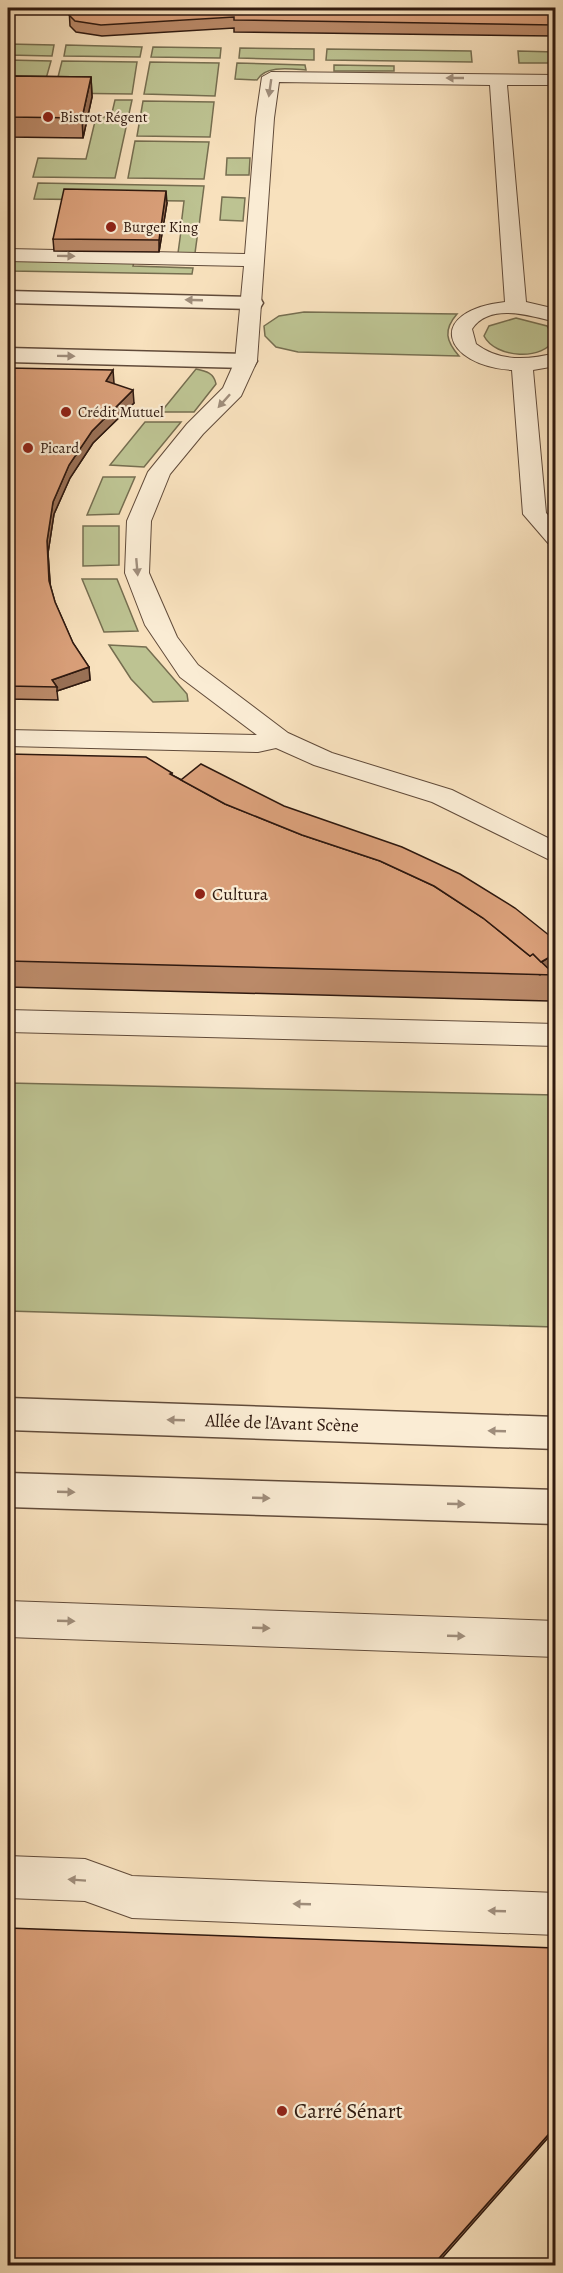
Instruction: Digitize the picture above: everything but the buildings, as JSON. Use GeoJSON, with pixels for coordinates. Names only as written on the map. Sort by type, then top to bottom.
{"type":"FeatureCollection","features":[{"type":"Feature","properties":{"kind":"street"},"geometry":{"type":"LineString","coordinates":[[8,297],[252,303]]}},
{"type":"Feature","properties":{"kind":"street"},"geometry":{"type":"LineString","coordinates":[[8,355],[246,361]]}},
{"type":"Feature","properties":{"kind":"street","name":"Allée de l'Avant Scène"},"geometry":{"type":"LineString","coordinates":[[8,1414],[555,1433]]}},
{"type":"Feature","properties":{"kind":"street"},"geometry":{"type":"LineString","coordinates":[[8,1490],[555,1507]]}},
{"type":"Feature","properties":{"kind":"lane"},"geometry":{"type":"LineString","coordinates":[[555,80],[271,77],[265,118],[246,361],[233,391],[195,429],[159,472],[152,485],[140,521],[137,573],[157,625],[189,671],[279,739],[323,759],[442,796],[555,854]]}},
{"type":"Feature","properties":{"kind":"lane"},"geometry":{"type":"LineString","coordinates":[[498,79],[516,308]]}},
{"type":"Feature","properties":{"kind":"lane"},"geometry":{"type":"LineString","coordinates":[[8,255],[253,260]]}},
{"type":"Feature","properties":{"kind":"lane"},"geometry":{"type":"LineString","coordinates":[[555,316],[527,308],[491,310],[477,314],[466,322],[461,330],[462,340],[469,348],[496,362],[522,365],[555,359]]}},
{"type":"Feature","properties":{"kind":"lane"},"geometry":{"type":"LineString","coordinates":[[522,365],[535,514],[555,538]]}},
{"type":"Feature","properties":{"kind":"lane"},"geometry":{"type":"LineString","coordinates":[[8,738],[258,744],[279,739]]}},
{"type":"Feature","properties":{"kind":"lane"},"geometry":{"type":"LineString","coordinates":[[8,1020],[555,1035]]}},
{"type":"Feature","properties":{"kind":"lane"},"geometry":{"type":"LineString","coordinates":[[8,1619],[555,1640]]}},
{"type":"Feature","properties":{"kind":"lane"},"geometry":{"type":"LineString","coordinates":[[8,1877],[85,1880],[132,1897],[555,1914]]}},
{"type":"Feature","properties":{"kind":"green space"},"geometry":{"type":"Polygon","coordinates":[[[8,44],[54,45],[52,56],[8,55],[8,44]]]}},
{"type":"Feature","properties":{"kind":"green space"},"geometry":{"type":"Polygon","coordinates":[[[66,45],[142,47],[140,57],[64,56],[66,45]]]}},
{"type":"Feature","properties":{"kind":"green space"},"geometry":{"type":"Polygon","coordinates":[[[153,47],[221,48],[220,58],[151,57],[153,47]]]}},
{"type":"Feature","properties":{"kind":"green space"},"geometry":{"type":"Polygon","coordinates":[[[240,48],[314,49],[314,60],[239,58],[240,48]]]}},
{"type":"Feature","properties":{"kind":"green space"},"geometry":{"type":"Polygon","coordinates":[[[327,49],[471,51],[472,62],[326,60],[327,49]]]}},
{"type":"Feature","properties":{"kind":"green space"},"geometry":{"type":"Polygon","coordinates":[[[518,51],[555,52],[555,63],[519,63],[518,51]]]}},
{"type":"Feature","properties":{"kind":"green space"},"geometry":{"type":"Polygon","coordinates":[[[8,60],[51,61],[42,93],[8,92],[8,60]]]}},
{"type":"Feature","properties":{"kind":"green space"},"geometry":{"type":"Polygon","coordinates":[[[62,61],[137,62],[132,94],[54,93],[62,61]]]}},
{"type":"Feature","properties":{"kind":"green space"},"geometry":{"type":"Polygon","coordinates":[[[150,62],[219,63],[215,96],[144,94],[150,62]]]}},
{"type":"Feature","properties":{"kind":"green space"},"geometry":{"type":"Polygon","coordinates":[[[237,63],[305,65],[306,70],[279,69],[266,72],[257,80],[235,79],[237,63]]]}},
{"type":"Feature","properties":{"kind":"green space"},"geometry":{"type":"Polygon","coordinates":[[[334,65],[394,66],[394,71],[334,71],[334,65]]]}},
{"type":"Feature","properties":{"kind":"green space"},"geometry":{"type":"Polygon","coordinates":[[[115,100],[132,100],[115,178],[33,177],[38,158],[86,159],[96,117],[111,117],[115,100]]]}},
{"type":"Feature","properties":{"kind":"green space"},"geometry":{"type":"Polygon","coordinates":[[[143,101],[214,102],[210,137],[137,136],[143,101]]]}},
{"type":"Feature","properties":{"kind":"green space"},"geometry":{"type":"Polygon","coordinates":[[[135,141],[209,142],[204,179],[128,178],[135,141]]]}},
{"type":"Feature","properties":{"kind":"green space"},"geometry":{"type":"Polygon","coordinates":[[[227,158],[250,158],[249,175],[226,175],[227,158]]]}},
{"type":"Feature","properties":{"kind":"green space"},"geometry":{"type":"Polygon","coordinates":[[[38,183],[204,186],[199,226],[181,226],[184,201],[34,199],[38,183]]]}},
{"type":"Feature","properties":{"kind":"green space"},"geometry":{"type":"Polygon","coordinates":[[[222,197],[245,198],[243,221],[220,220],[222,197]]]}},
{"type":"Feature","properties":{"kind":"green space"},"geometry":{"type":"Polygon","coordinates":[[[181,231],[198,231],[195,253],[178,253],[181,231]]]}},
{"type":"Feature","properties":{"kind":"green space"},"geometry":{"type":"Polygon","coordinates":[[[12,259],[134,262],[133,266],[193,268],[192,274],[10,271],[12,259]]]}},
{"type":"Feature","properties":{"kind":"green space"},"geometry":{"type":"Polygon","coordinates":[[[304,312],[457,314],[450,325],[448,335],[451,345],[459,356],[298,352],[276,347],[265,336],[264,326],[279,316],[304,312]]]}},
{"type":"Feature","properties":{"kind":"green space"},"geometry":{"type":"Polygon","coordinates":[[[516,318],[547,326],[555,338],[541,351],[520,354],[498,349],[484,336],[489,326],[516,318]]]}},
{"type":"Feature","properties":{"kind":"green space"},"geometry":{"type":"Polygon","coordinates":[[[196,369],[211,375],[216,384],[194,412],[161,412],[196,369]]]}},
{"type":"Feature","properties":{"kind":"green space"},"geometry":{"type":"Polygon","coordinates":[[[145,422],[181,422],[144,467],[110,465],[145,422]]]}},
{"type":"Feature","properties":{"kind":"green space"},"geometry":{"type":"Polygon","coordinates":[[[103,477],[135,477],[119,514],[87,515],[103,477]]]}},
{"type":"Feature","properties":{"kind":"green space"},"geometry":{"type":"Polygon","coordinates":[[[83,526],[119,526],[119,565],[83,566],[83,526]]]}},
{"type":"Feature","properties":{"kind":"green space"},"geometry":{"type":"Polygon","coordinates":[[[82,579],[117,579],[138,631],[104,632],[82,579]]]}},
{"type":"Feature","properties":{"kind":"green space"},"geometry":{"type":"Polygon","coordinates":[[[109,645],[146,647],[187,694],[188,701],[153,702],[131,679],[109,645]]]}},
{"type":"Feature","properties":{"kind":"green space"},"geometry":{"type":"Polygon","coordinates":[[[8,1083],[555,1095],[555,1327],[8,1311],[8,1083]]]}},
{"type":"Feature","properties":{"kind":"place","name":"Bistrot Régent"},"geometry":{"type":"Point","coordinates":[48,117]}},
{"type":"Feature","properties":{"kind":"place","name":"Burger King"},"geometry":{"type":"Point","coordinates":[111,227]}},
{"type":"Feature","properties":{"kind":"place","name":"Crédit Mutuel"},"geometry":{"type":"Point","coordinates":[66,412]}},
{"type":"Feature","properties":{"kind":"place","name":"Picard"},"geometry":{"type":"Point","coordinates":[28,448]}},
{"type":"Feature","properties":{"kind":"place","name":"Cultura"},"geometry":{"type":"Point","coordinates":[200,894]}},
{"type":"Feature","properties":{"kind":"place","name":"Carré Sénart"},"geometry":{"type":"Point","coordinates":[282,2111]}}]}
